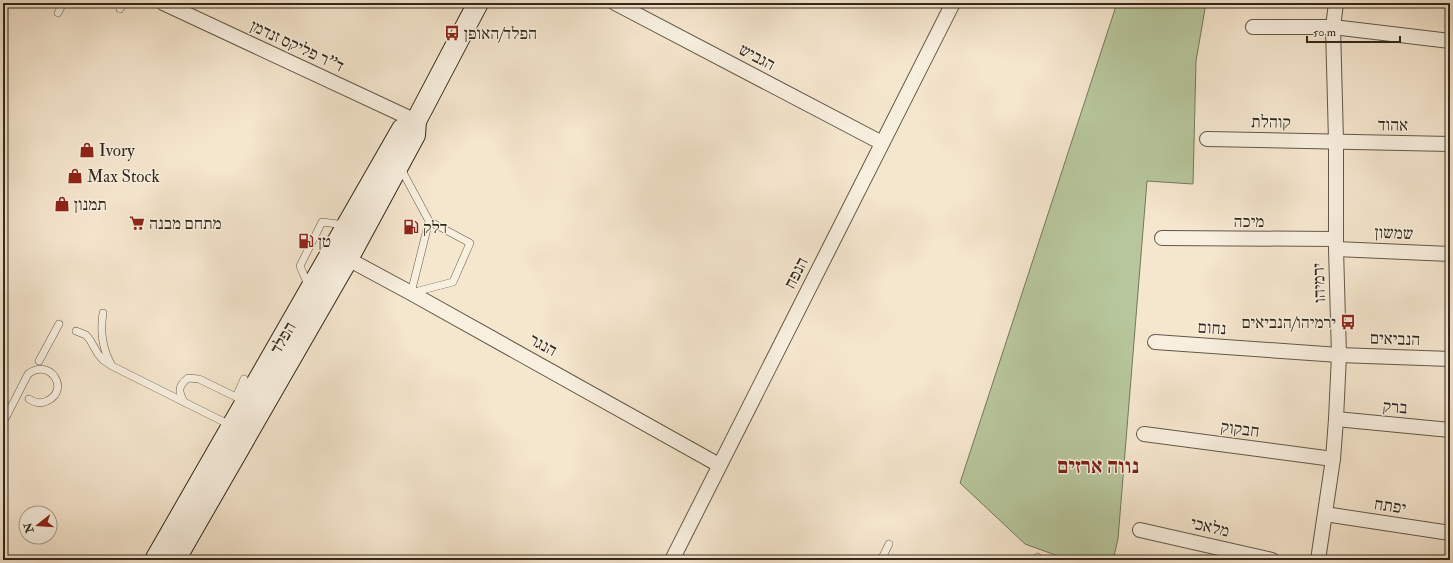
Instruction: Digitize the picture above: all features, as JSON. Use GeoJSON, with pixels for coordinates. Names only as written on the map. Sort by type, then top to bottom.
{"type":"FeatureCollection","features":[{"type":"Feature","properties":{"kind":"street","name":"ד''ר פליקס זנדמן"},"geometry":{"type":"LineString","coordinates":[[163,3],[416,121]]}},
{"type":"Feature","properties":{"kind":"street","name":"הפלד"},"geometry":{"type":"LineString","coordinates":[[175,560],[348,259],[415,135],[416,121],[478,3]]}},
{"type":"Feature","properties":{"kind":"street","name":"הגביש"},"geometry":{"type":"LineString","coordinates":[[615,3],[882,143]]}},
{"type":"Feature","properties":{"kind":"street","name":"הנפח"},"geometry":{"type":"LineString","coordinates":[[672,560],[953,3]]}},
{"type":"Feature","properties":{"kind":"street","name":"ירמיהו"},"geometry":{"type":"LineString","coordinates":[[1318,560],[1333,458],[1339,355],[1333,27],[1336,3]]}},
{"type":"Feature","properties":{"kind":"street"},"geometry":{"type":"LineString","coordinates":[[1253,27],[1333,27],[1450,41]]}},
{"type":"Feature","properties":{"kind":"street","name":"הפלד"},"geometry":{"type":"LineString","coordinates":[[155,560],[402,130],[416,121]]}},
{"type":"Feature","properties":{"kind":"street","name":"קוהלת"},"geometry":{"type":"LineString","coordinates":[[1207,139],[1336,141]]}},
{"type":"Feature","properties":{"kind":"street","name":"אהוד"},"geometry":{"type":"LineString","coordinates":[[1336,141],[1450,144]]}},
{"type":"Feature","properties":{"kind":"street","name":"מיכה"},"geometry":{"type":"LineString","coordinates":[[1162,238],[1336,244]]}},
{"type":"Feature","properties":{"kind":"street","name":"שמשון"},"geometry":{"type":"LineString","coordinates":[[1336,244],[1450,254]]}},
{"type":"Feature","properties":{"kind":"street","name":"הנגר"},"geometry":{"type":"LineString","coordinates":[[348,259],[411,292],[719,465]]}},
{"type":"Feature","properties":{"kind":"street","name":"נחום"},"geometry":{"type":"LineString","coordinates":[[1155,342],[1339,355]]}},
{"type":"Feature","properties":{"kind":"street","name":"הנביאים"},"geometry":{"type":"LineString","coordinates":[[1339,355],[1450,359]]}},
{"type":"Feature","properties":{"kind":"street","name":"ברק"},"geometry":{"type":"LineString","coordinates":[[1336,419],[1450,430]]}},
{"type":"Feature","properties":{"kind":"street","name":"חבקוק"},"geometry":{"type":"LineString","coordinates":[[1144,434],[1333,458]]}},
{"type":"Feature","properties":{"kind":"street","name":"יפתח"},"geometry":{"type":"LineString","coordinates":[[1325,514],[1450,533]]}},
{"type":"Feature","properties":{"kind":"street","name":"מלאכי"},"geometry":{"type":"LineString","coordinates":[[1140,530],[1272,560]]}},
{"type":"Feature","properties":{"kind":"lane"},"geometry":{"type":"LineString","coordinates":[[58,13],[63,3]]}},
{"type":"Feature","properties":{"kind":"lane"},"geometry":{"type":"LineString","coordinates":[[399,165],[429,221],[470,243],[453,282],[411,292],[429,221]]}},
{"type":"Feature","properties":{"kind":"lane"},"geometry":{"type":"LineString","coordinates":[[103,313],[101,325],[102,339],[107,356],[112,366]]}},
{"type":"Feature","properties":{"kind":"lane"},"geometry":{"type":"LineString","coordinates":[[39,361],[59,324]]}},
{"type":"Feature","properties":{"kind":"lane"},"geometry":{"type":"LineString","coordinates":[[76,331],[86,335],[103,360],[112,366],[232,426]]}},
{"type":"Feature","properties":{"kind":"lane"},"geometry":{"type":"LineString","coordinates":[[3,418],[5,419],[28,374],[38,369],[46,370],[54,375],[58,383],[57,392],[52,398],[45,402],[39,403],[33,402],[29,399]]}},
{"type":"Feature","properties":{"kind":"lane"},"geometry":{"type":"LineString","coordinates":[[184,402],[181,396],[180,388],[182,382],[188,378],[199,379],[236,396],[244,379]]}},
{"type":"Feature","properties":{"kind":"lane"},"geometry":{"type":"LineString","coordinates":[[881,560],[889,544]]}},
{"type":"Feature","properties":{"kind":"green space"},"geometry":{"type":"Polygon","coordinates":[[[1117,3],[1206,3],[1196,61],[1193,184],[1147,181],[1118,539],[1113,560],[1057,560],[1058,556],[1025,544],[960,483],[1117,3]]]}},
{"type":"Feature","properties":{"kind":"place","name":"הפלד/האופן"},"geometry":{"type":"Point","coordinates":[452,33]}},
{"type":"Feature","properties":{"kind":"place","name":"Ivory"},"geometry":{"type":"Point","coordinates":[87,150]}},
{"type":"Feature","properties":{"kind":"place","name":"Max Stock"},"geometry":{"type":"Point","coordinates":[75,176]}},
{"type":"Feature","properties":{"kind":"place","name":"תמנון"},"geometry":{"type":"Point","coordinates":[62,204]}},
{"type":"Feature","properties":{"kind":"place","name":"מתחם מבנה"},"geometry":{"type":"Point","coordinates":[137,223]}},
{"type":"Feature","properties":{"kind":"place","name":"דלק"},"geometry":{"type":"Point","coordinates":[411,227]}},
{"type":"Feature","properties":{"kind":"place","name":"טן"},"geometry":{"type":"Point","coordinates":[306,241]}},
{"type":"Feature","properties":{"kind":"place","name":"ירמיהו/הנביאים"},"geometry":{"type":"Point","coordinates":[1348,322]}},
{"type":"Feature","properties":{"kind":"district","name":"נווה ארזים"},"geometry":{"type":"Point","coordinates":[1098,466]}}]}
